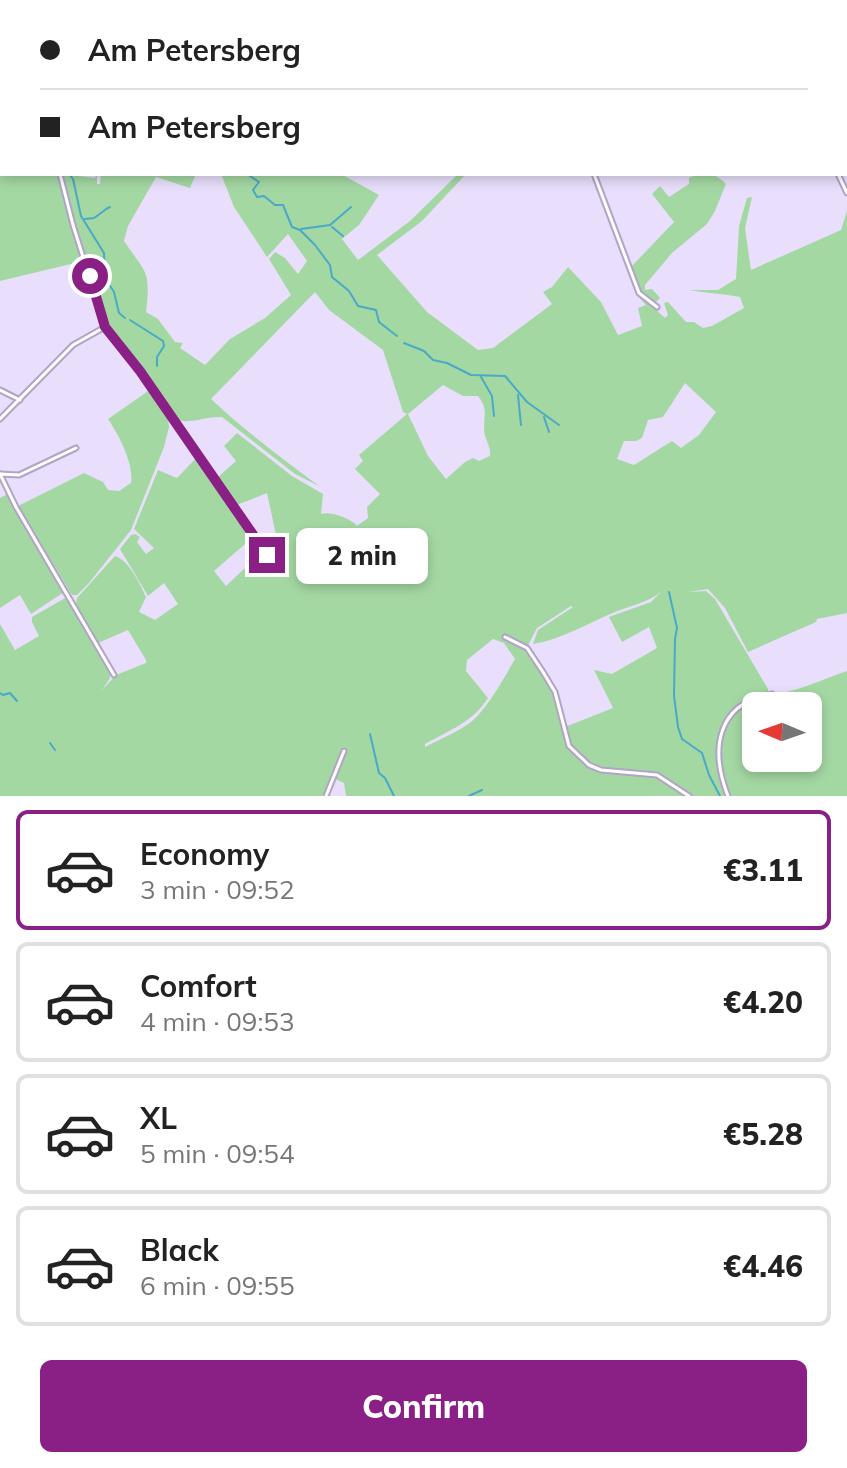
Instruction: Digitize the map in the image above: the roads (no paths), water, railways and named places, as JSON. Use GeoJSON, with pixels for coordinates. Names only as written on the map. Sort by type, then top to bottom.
{"type":"FeatureCollection","features":[{"type":"Feature","properties":{"kind":"street"},"geometry":{"type":"LineString","coordinates":[[61,176],[105,327],[140,371],[267,555]]}},
{"type":"Feature","properties":{"kind":"street"},"geometry":{"type":"LineString","coordinates":[[595,176],[639,293],[657,307]]}},
{"type":"Feature","properties":{"kind":"street"},"geometry":{"type":"LineString","coordinates":[[0,419],[73,345],[105,327]]}},
{"type":"Feature","properties":{"kind":"street"},"geometry":{"type":"LineString","coordinates":[[0,390],[20,400]]}},
{"type":"Feature","properties":{"kind":"street"},"geometry":{"type":"LineString","coordinates":[[76,448],[19,475],[0,474],[114,675]]}},
{"type":"Feature","properties":{"kind":"street"},"geometry":{"type":"LineString","coordinates":[[505,637],[527,648],[543,672],[555,692],[569,746],[589,765],[601,770],[657,775],[689,796]]}},
{"type":"Feature","properties":{"kind":"street"},"geometry":{"type":"LineString","coordinates":[[728,796],[720,745],[723,726],[742,704]]}},
{"type":"Feature","properties":{"kind":"street"},"geometry":{"type":"LineString","coordinates":[[326,796],[344,751]]}},
{"type":"Feature","properties":{"kind":"waterway"},"geometry":{"type":"LineString","coordinates":[[71,176],[81,216],[104,253],[105,278],[114,292],[119,313],[125,318]]}},
{"type":"Feature","properties":{"kind":"waterway"},"geometry":{"type":"LineString","coordinates":[[250,176],[259,182],[253,190],[257,197],[264,196],[275,205],[283,205],[292,227],[300,230],[330,265],[332,277],[349,291],[358,306],[376,310],[379,322],[397,336]]}},
{"type":"Feature","properties":{"kind":"waterway"},"geometry":{"type":"LineString","coordinates":[[106,209],[110,207]]}},
{"type":"Feature","properties":{"kind":"waterway"},"geometry":{"type":"LineString","coordinates":[[301,229],[330,225],[351,207]]}},
{"type":"Feature","properties":{"kind":"waterway"},"geometry":{"type":"LineString","coordinates":[[85,219],[94,218],[105,210]]}},
{"type":"Feature","properties":{"kind":"waterway"},"geometry":{"type":"LineString","coordinates":[[332,227],[343,236]]}},
{"type":"Feature","properties":{"kind":"waterway"},"geometry":{"type":"LineString","coordinates":[[130,320],[163,341],[157,366]]}},
{"type":"Feature","properties":{"kind":"waterway"},"geometry":{"type":"LineString","coordinates":[[404,343],[424,351],[433,360],[471,375],[505,376],[527,402],[559,425]]}},
{"type":"Feature","properties":{"kind":"waterway"},"geometry":{"type":"LineString","coordinates":[[481,377],[492,396],[494,416]]}},
{"type":"Feature","properties":{"kind":"waterway"},"geometry":{"type":"LineString","coordinates":[[518,395],[521,425]]}},
{"type":"Feature","properties":{"kind":"waterway"},"geometry":{"type":"LineString","coordinates":[[544,417],[549,432]]}},
{"type":"Feature","properties":{"kind":"waterway"},"geometry":{"type":"LineString","coordinates":[[669,592],[677,628],[674,696],[678,727],[682,739],[702,753],[720,796]]}},
{"type":"Feature","properties":{"kind":"waterway"},"geometry":{"type":"LineString","coordinates":[[0,693],[10,693],[17,701]]}},
{"type":"Feature","properties":{"kind":"waterway"},"geometry":{"type":"LineString","coordinates":[[370,734],[379,773],[394,796]]}},
{"type":"Feature","properties":{"kind":"waterway"},"geometry":{"type":"LineString","coordinates":[[50,743],[55,750]]}},
{"type":"Feature","properties":{"kind":"waterway"},"geometry":{"type":"LineString","coordinates":[[469,796],[482,790]]}}]}
